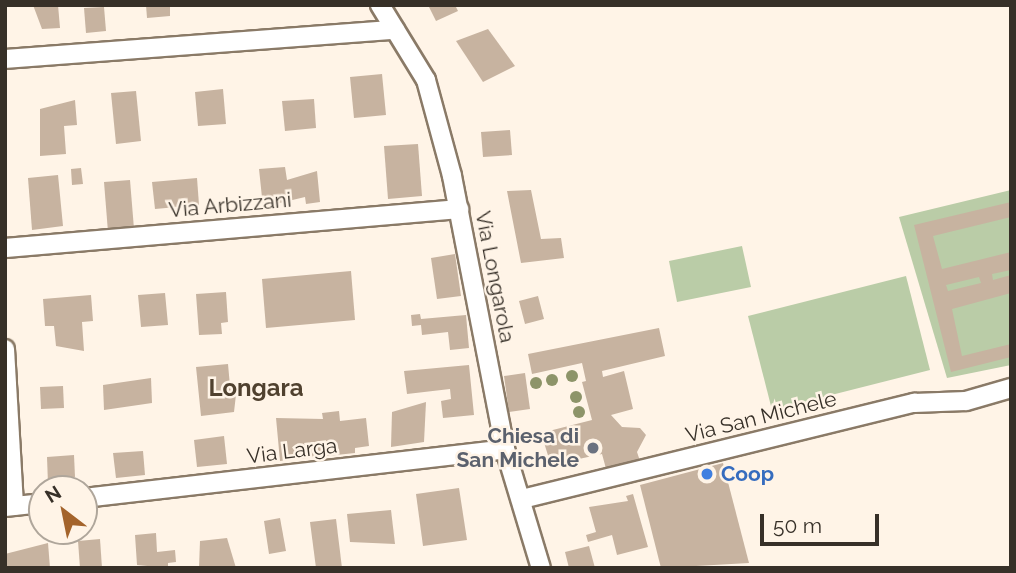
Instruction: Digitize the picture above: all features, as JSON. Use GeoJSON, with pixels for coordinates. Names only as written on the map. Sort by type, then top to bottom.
{"type":"FeatureCollection","features":[{"type":"Feature","properties":{"kind":"street","name":"Via Longarola"},"geometry":{"type":"LineString","coordinates":[[380,5],[426,80],[459,209],[505,449],[541,568]]}},
{"type":"Feature","properties":{"kind":"street"},"geometry":{"type":"LineString","coordinates":[[5,59],[395,30]]}},
{"type":"Feature","properties":{"kind":"street","name":"Via Arbizzani"},"geometry":{"type":"LineString","coordinates":[[5,248],[459,209]]}},
{"type":"Feature","properties":{"kind":"street"},"geometry":{"type":"LineString","coordinates":[[5,349],[9,506],[28,504]]}},
{"type":"Feature","properties":{"kind":"street","name":"Via San Michele"},"geometry":{"type":"LineString","coordinates":[[522,499],[914,403],[966,401],[1011,388]]}},
{"type":"Feature","properties":{"kind":"street","name":"Via Larga"},"geometry":{"type":"LineString","coordinates":[[98,496],[505,449]]}},
{"type":"Feature","properties":{"kind":"green space"},"geometry":{"type":"Polygon","coordinates":[[[1011,190],[1011,365],[947,378],[899,217],[1011,190]]]}},
{"type":"Feature","properties":{"kind":"green space"},"geometry":{"type":"Polygon","coordinates":[[[742,246],[751,287],[677,302],[669,261],[742,246]]]}},
{"type":"Feature","properties":{"kind":"green space"},"geometry":{"type":"Polygon","coordinates":[[[906,276],[930,370],[772,410],[748,316],[906,276]]]}},
{"type":"Feature","properties":{"kind":"building"},"geometry":{"type":"Polygon","coordinates":[[[33,5],[58,5],[60,28],[42,29],[33,5]]]}},
{"type":"Feature","properties":{"kind":"building"},"geometry":{"type":"Polygon","coordinates":[[[146,5],[170,5],[170,16],[147,18],[146,5]]]}},
{"type":"Feature","properties":{"kind":"building"},"geometry":{"type":"Polygon","coordinates":[[[428,5],[455,5],[458,11],[436,21],[428,5]]]}},
{"type":"Feature","properties":{"kind":"building"},"geometry":{"type":"Polygon","coordinates":[[[104,7],[106,31],[86,33],[84,8],[104,7]]]}},
{"type":"Feature","properties":{"kind":"building"},"geometry":{"type":"Polygon","coordinates":[[[488,29],[515,66],[483,82],[456,41],[488,29]]]}},
{"type":"Feature","properties":{"kind":"building"},"geometry":{"type":"Polygon","coordinates":[[[382,74],[386,115],[354,118],[350,77],[382,74]]]}},
{"type":"Feature","properties":{"kind":"building"},"geometry":{"type":"Polygon","coordinates":[[[223,89],[226,124],[198,126],[195,92],[223,89]]]}},
{"type":"Feature","properties":{"kind":"building"},"geometry":{"type":"Polygon","coordinates":[[[136,91],[141,141],[116,144],[111,93],[136,91]]]}},
{"type":"Feature","properties":{"kind":"building"},"geometry":{"type":"Polygon","coordinates":[[[314,99],[316,128],[285,131],[282,101],[314,99]]]}},
{"type":"Feature","properties":{"kind":"building"},"geometry":{"type":"Polygon","coordinates":[[[75,100],[77,125],[64,126],[66,154],[40,156],[40,109],[75,100]]]}},
{"type":"Feature","properties":{"kind":"building"},"geometry":{"type":"Polygon","coordinates":[[[510,130],[512,155],[483,157],[481,132],[510,130]]]}},
{"type":"Feature","properties":{"kind":"building"},"geometry":{"type":"Polygon","coordinates":[[[418,144],[422,196],[388,199],[384,146],[418,144]]]}},
{"type":"Feature","properties":{"kind":"building"},"geometry":{"type":"Polygon","coordinates":[[[285,167],[287,180],[317,171],[320,202],[306,204],[305,197],[263,207],[259,169],[285,167]]]}},
{"type":"Feature","properties":{"kind":"building"},"geometry":{"type":"Polygon","coordinates":[[[81,168],[83,184],[72,185],[71,169],[81,168]]]}},
{"type":"Feature","properties":{"kind":"building"},"geometry":{"type":"Polygon","coordinates":[[[58,175],[63,226],[32,230],[28,178],[58,175]]]}},
{"type":"Feature","properties":{"kind":"building"},"geometry":{"type":"Polygon","coordinates":[[[197,178],[199,205],[155,209],[152,182],[197,178]]]}},
{"type":"Feature","properties":{"kind":"building"},"geometry":{"type":"Polygon","coordinates":[[[130,180],[134,229],[108,232],[104,182],[130,180]]]}},
{"type":"Feature","properties":{"kind":"building"},"geometry":{"type":"Polygon","coordinates":[[[531,190],[541,239],[561,238],[564,258],[521,263],[507,191],[531,190]]]}},
{"type":"Feature","properties":{"kind":"building"},"geometry":{"type":"Polygon","coordinates":[[[1011,202],[1011,217],[933,236],[942,269],[1011,252],[1011,270],[992,274],[993,280],[1011,275],[1011,293],[952,309],[962,356],[1011,344],[1011,357],[951,372],[914,225],[1011,202]],[[979,277],[946,285],[948,291],[981,283],[979,277]]]}},
{"type":"Feature","properties":{"kind":"building"},"geometry":{"type":"Polygon","coordinates":[[[455,254],[461,296],[437,299],[431,258],[455,254]]]}},
{"type":"Feature","properties":{"kind":"building"},"geometry":{"type":"Polygon","coordinates":[[[351,271],[355,320],[266,328],[262,279],[351,271]]]}},
{"type":"Feature","properties":{"kind":"building"},"geometry":{"type":"Polygon","coordinates":[[[226,292],[228,322],[221,323],[222,334],[199,335],[196,294],[226,292]]]}},
{"type":"Feature","properties":{"kind":"building"},"geometry":{"type":"Polygon","coordinates":[[[165,293],[168,325],[141,327],[138,295],[165,293]]]}},
{"type":"Feature","properties":{"kind":"building"},"geometry":{"type":"Polygon","coordinates":[[[91,295],[93,321],[82,322],[84,351],[56,346],[54,326],[45,326],[43,299],[91,295]]]}},
{"type":"Feature","properties":{"kind":"building"},"geometry":{"type":"Polygon","coordinates":[[[538,296],[544,319],[525,324],[519,301],[538,296]]]}},
{"type":"Feature","properties":{"kind":"building"},"geometry":{"type":"Polygon","coordinates":[[[420,314],[421,319],[466,315],[469,348],[450,350],[448,332],[422,335],[421,325],[412,326],[411,315],[420,314]]]}},
{"type":"Feature","properties":{"kind":"building"},"geometry":{"type":"Polygon","coordinates":[[[659,328],[665,356],[602,371],[603,377],[624,371],[633,409],[611,415],[622,427],[640,428],[646,435],[637,452],[642,467],[608,476],[602,454],[551,465],[541,433],[592,420],[582,382],[586,381],[582,363],[532,374],[528,354],[659,328]]]}},
{"type":"Feature","properties":{"kind":"building"},"geometry":{"type":"Polygon","coordinates":[[[228,364],[230,386],[237,386],[234,412],[201,416],[196,367],[228,364]]]}},
{"type":"Feature","properties":{"kind":"building"},"geometry":{"type":"Polygon","coordinates":[[[469,365],[474,415],[443,418],[441,401],[451,399],[450,389],[407,394],[404,371],[469,365]]]}},
{"type":"Feature","properties":{"kind":"building"},"geometry":{"type":"Polygon","coordinates":[[[525,373],[530,409],[509,412],[504,376],[525,373]]]}},
{"type":"Feature","properties":{"kind":"building"},"geometry":{"type":"Polygon","coordinates":[[[151,378],[152,403],[104,410],[103,385],[151,378]]]}},
{"type":"Feature","properties":{"kind":"building"},"geometry":{"type":"Polygon","coordinates":[[[63,386],[64,408],[41,409],[40,387],[63,386]]]}},
{"type":"Feature","properties":{"kind":"building"},"geometry":{"type":"Polygon","coordinates":[[[426,402],[424,442],[391,447],[392,412],[426,402]]]}},
{"type":"Feature","properties":{"kind":"building"},"geometry":{"type":"Polygon","coordinates":[[[339,411],[340,421],[366,418],[369,446],[355,448],[355,453],[280,461],[276,418],[323,419],[322,413],[339,411]]]}},
{"type":"Feature","properties":{"kind":"building"},"geometry":{"type":"Polygon","coordinates":[[[224,436],[227,464],[197,467],[194,440],[224,436]]]}},
{"type":"Feature","properties":{"kind":"building"},"geometry":{"type":"Polygon","coordinates":[[[143,451],[145,475],[116,478],[113,453],[143,451]]]}},
{"type":"Feature","properties":{"kind":"building"},"geometry":{"type":"Polygon","coordinates":[[[74,455],[75,475],[48,475],[47,457],[74,455]]]}},
{"type":"Feature","properties":{"kind":"building"},"geometry":{"type":"Polygon","coordinates":[[[723,463],[749,563],[661,568],[640,485],[723,463]]]}},
{"type":"Feature","properties":{"kind":"building"},"geometry":{"type":"Polygon","coordinates":[[[459,488],[467,540],[423,546],[416,494],[459,488]]]}},
{"type":"Feature","properties":{"kind":"building"},"geometry":{"type":"Polygon","coordinates":[[[633,494],[648,547],[617,555],[612,535],[588,542],[586,535],[596,532],[589,507],[628,501],[626,496],[633,494]]]}},
{"type":"Feature","properties":{"kind":"building"},"geometry":{"type":"Polygon","coordinates":[[[391,510],[395,544],[350,542],[347,514],[391,510]]]}},
{"type":"Feature","properties":{"kind":"building"},"geometry":{"type":"Polygon","coordinates":[[[280,518],[286,551],[269,554],[264,521],[280,518]]]}},
{"type":"Feature","properties":{"kind":"building"},"geometry":{"type":"Polygon","coordinates":[[[336,519],[342,568],[316,568],[310,522],[336,519]]]}},
{"type":"Feature","properties":{"kind":"building"},"geometry":{"type":"Polygon","coordinates":[[[156,533],[157,552],[175,550],[176,562],[168,563],[168,568],[137,565],[135,535],[156,533]]]}},
{"type":"Feature","properties":{"kind":"building"},"geometry":{"type":"Polygon","coordinates":[[[227,538],[236,568],[199,568],[200,541],[227,538]]]}},
{"type":"Feature","properties":{"kind":"building"},"geometry":{"type":"Polygon","coordinates":[[[98,539],[102,568],[80,568],[78,545],[98,545],[98,539]]]}},
{"type":"Feature","properties":{"kind":"building"},"geometry":{"type":"Polygon","coordinates":[[[48,545],[50,568],[5,568],[5,554],[48,545]]]}},
{"type":"Feature","properties":{"kind":"building"},"geometry":{"type":"Polygon","coordinates":[[[589,546],[595,568],[569,568],[565,552],[589,546]]]}},
{"type":"Feature","properties":{"kind":"place","name":"Chiesa di San Michele"},"geometry":{"type":"Point","coordinates":[593,448]}},
{"type":"Feature","properties":{"kind":"place","name":"Coop"},"geometry":{"type":"Point","coordinates":[707,474]}},
{"type":"Feature","properties":{"kind":"district","name":"Longara"},"geometry":{"type":"Point","coordinates":[256,388]}}]}
